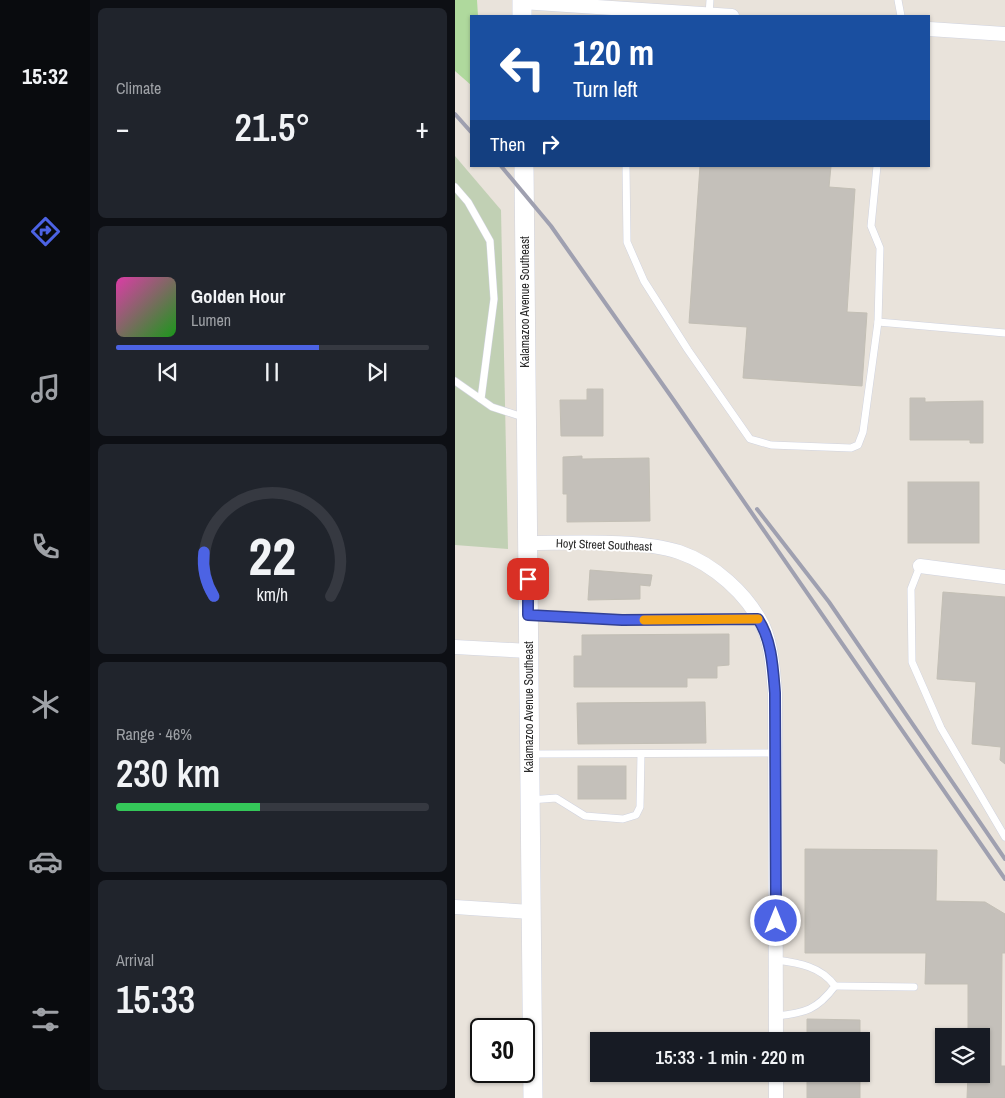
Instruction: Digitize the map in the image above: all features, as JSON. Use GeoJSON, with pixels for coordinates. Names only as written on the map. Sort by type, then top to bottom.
{"type":"FeatureCollection","features":[{"type":"Feature","properties":{"kind":"main road","name":"Kalamazoo Avenue Southeast"},"geometry":{"type":"LineString","coordinates":[[524,167],[533,1098]]}},
{"type":"Feature","properties":{"kind":"street"},"geometry":{"type":"LineString","coordinates":[[522,6],[709,15]]}},
{"type":"Feature","properties":{"kind":"street"},"geometry":{"type":"LineString","coordinates":[[930,29],[1005,34]]}},
{"type":"Feature","properties":{"kind":"street","name":"Hoyt Street Southeast"},"geometry":{"type":"LineString","coordinates":[[528,543],[648,545],[680,552],[728,581],[763,627],[772,660],[775,693],[776,1032]]}},
{"type":"Feature","properties":{"kind":"street"},"geometry":{"type":"LineString","coordinates":[[920,566],[1005,577]]}},
{"type":"Feature","properties":{"kind":"street"},"geometry":{"type":"LineString","coordinates":[[455,648],[529,651]]}},
{"type":"Feature","properties":{"kind":"street"},"geometry":{"type":"LineString","coordinates":[[455,907],[531,912]]}},
{"type":"Feature","properties":{"kind":"street"},"geometry":{"type":"LineString","coordinates":[[776,1082],[776,1098]]}},
{"type":"Feature","properties":{"kind":"lane"},"geometry":{"type":"LineString","coordinates":[[709,15],[710,0]]}},
{"type":"Feature","properties":{"kind":"lane"},"geometry":{"type":"LineString","coordinates":[[898,0],[901,15]]}},
{"type":"Feature","properties":{"kind":"lane"},"geometry":{"type":"LineString","coordinates":[[626,167],[627,242],[644,281],[688,350],[750,438],[771,445],[851,448],[858,445],[863,432],[878,322],[880,248],[871,226],[877,167]]}},
{"type":"Feature","properties":{"kind":"lane"},"geometry":{"type":"LineString","coordinates":[[455,187],[468,202],[490,241],[494,299],[481,399]]}},
{"type":"Feature","properties":{"kind":"lane"},"geometry":{"type":"LineString","coordinates":[[878,322],[1005,333]]}},
{"type":"Feature","properties":{"kind":"lane"},"geometry":{"type":"LineString","coordinates":[[455,381],[492,407],[526,418]]}},
{"type":"Feature","properties":{"kind":"lane"},"geometry":{"type":"LineString","coordinates":[[920,566],[911,589],[912,662],[941,728],[1005,837]]}},
{"type":"Feature","properties":{"kind":"lane"},"geometry":{"type":"LineString","coordinates":[[528,615],[622,620],[758,619]]}},
{"type":"Feature","properties":{"kind":"lane"},"geometry":{"type":"LineString","coordinates":[[529,754],[776,752]]}},
{"type":"Feature","properties":{"kind":"lane"},"geometry":{"type":"LineString","coordinates":[[530,800],[556,798],[585,816],[623,819],[636,815],[640,807],[641,754]]}},
{"type":"Feature","properties":{"kind":"lane"},"geometry":{"type":"LineString","coordinates":[[776,960],[815,968],[830,978],[835,986]]}},
{"type":"Feature","properties":{"kind":"lane"},"geometry":{"type":"LineString","coordinates":[[776,1016],[802,1013],[815,1007],[835,986],[914,987]]}},
{"type":"Feature","properties":{"kind":"green space"},"geometry":{"type":"Polygon","coordinates":[[[455,0],[477,0],[478,15],[470,15],[470,84],[455,71],[455,0]]]}},
{"type":"Feature","properties":{"kind":"green space"},"geometry":{"type":"Polygon","coordinates":[[[455,156],[501,210],[508,549],[455,545],[455,156]]]}},
{"type":"Feature","properties":{"kind":"building"},"geometry":{"type":"Polygon","coordinates":[[[700,167],[831,167],[829,187],[855,189],[847,312],[867,313],[862,386],[743,378],[747,327],[689,323],[700,167]]]}},
{"type":"Feature","properties":{"kind":"building"},"geometry":{"type":"Polygon","coordinates":[[[587,389],[603,389],[603,436],[561,436],[560,400],[587,400],[587,389]]]}},
{"type":"Feature","properties":{"kind":"building"},"geometry":{"type":"Polygon","coordinates":[[[910,398],[925,398],[925,402],[983,401],[983,443],[970,443],[970,440],[910,440],[910,398]]]}},
{"type":"Feature","properties":{"kind":"building"},"geometry":{"type":"Polygon","coordinates":[[[582,456],[582,459],[649,458],[650,521],[567,522],[567,494],[563,494],[563,457],[582,456]]]}},
{"type":"Feature","properties":{"kind":"building"},"geometry":{"type":"Polygon","coordinates":[[[908,482],[979,482],[979,543],[908,543],[908,482]]]}},
{"type":"Feature","properties":{"kind":"building"},"geometry":{"type":"Polygon","coordinates":[[[590,570],[652,575],[650,586],[640,585],[640,599],[588,600],[590,570]]]}},
{"type":"Feature","properties":{"kind":"building"},"geometry":{"type":"Polygon","coordinates":[[[943,592],[1005,597],[1005,764],[1000,760],[1001,747],[972,744],[976,682],[937,679],[943,592]]]}},
{"type":"Feature","properties":{"kind":"building"},"geometry":{"type":"Polygon","coordinates":[[[729,634],[729,665],[717,666],[717,678],[687,678],[687,687],[574,687],[574,656],[582,656],[582,635],[729,634]]]}},
{"type":"Feature","properties":{"kind":"building"},"geometry":{"type":"Polygon","coordinates":[[[705,702],[706,743],[578,744],[577,703],[705,702]]]}},
{"type":"Feature","properties":{"kind":"building"},"geometry":{"type":"Polygon","coordinates":[[[578,766],[626,766],[626,799],[578,799],[578,766]]]}},
{"type":"Feature","properties":{"kind":"building"},"geometry":{"type":"Polygon","coordinates":[[[805,849],[937,850],[936,901],[985,902],[1005,914],[1005,953],[1002,953],[1001,1066],[1005,1066],[1005,1098],[967,1098],[968,1083],[990,1083],[990,1028],[968,1028],[968,984],[925,984],[926,953],[805,953],[805,849]]]}},
{"type":"Feature","properties":{"kind":"building"},"geometry":{"type":"Polygon","coordinates":[[[807,1019],[860,1020],[860,1032],[807,1032],[807,1019]]]}},
{"type":"Feature","properties":{"kind":"building"},"geometry":{"type":"Polygon","coordinates":[[[807,1082],[860,1082],[860,1098],[807,1098],[807,1082]]]}},
{"type":"Feature","properties":{"kind":"railway"},"geometry":{"type":"LineString","coordinates":[[455,114],[470,131]]}},
{"type":"Feature","properties":{"kind":"railway"},"geometry":{"type":"LineString","coordinates":[[502,167],[551,226],[1005,879]]}},
{"type":"Feature","properties":{"kind":"railway"},"geometry":{"type":"LineString","coordinates":[[757,509],[829,602],[1005,859]]}},
{"type":"Feature","properties":{"kind":"slow traffic"},"geometry":{"type":"LineString","coordinates":[[644,620],[758,619]]}},
{"type":"Feature","properties":{"kind":"route"},"geometry":{"type":"LineString","coordinates":[[528,579],[528,615],[622,620],[758,619],[763,627],[772,660],[775,693],[776,921]]}}]}
